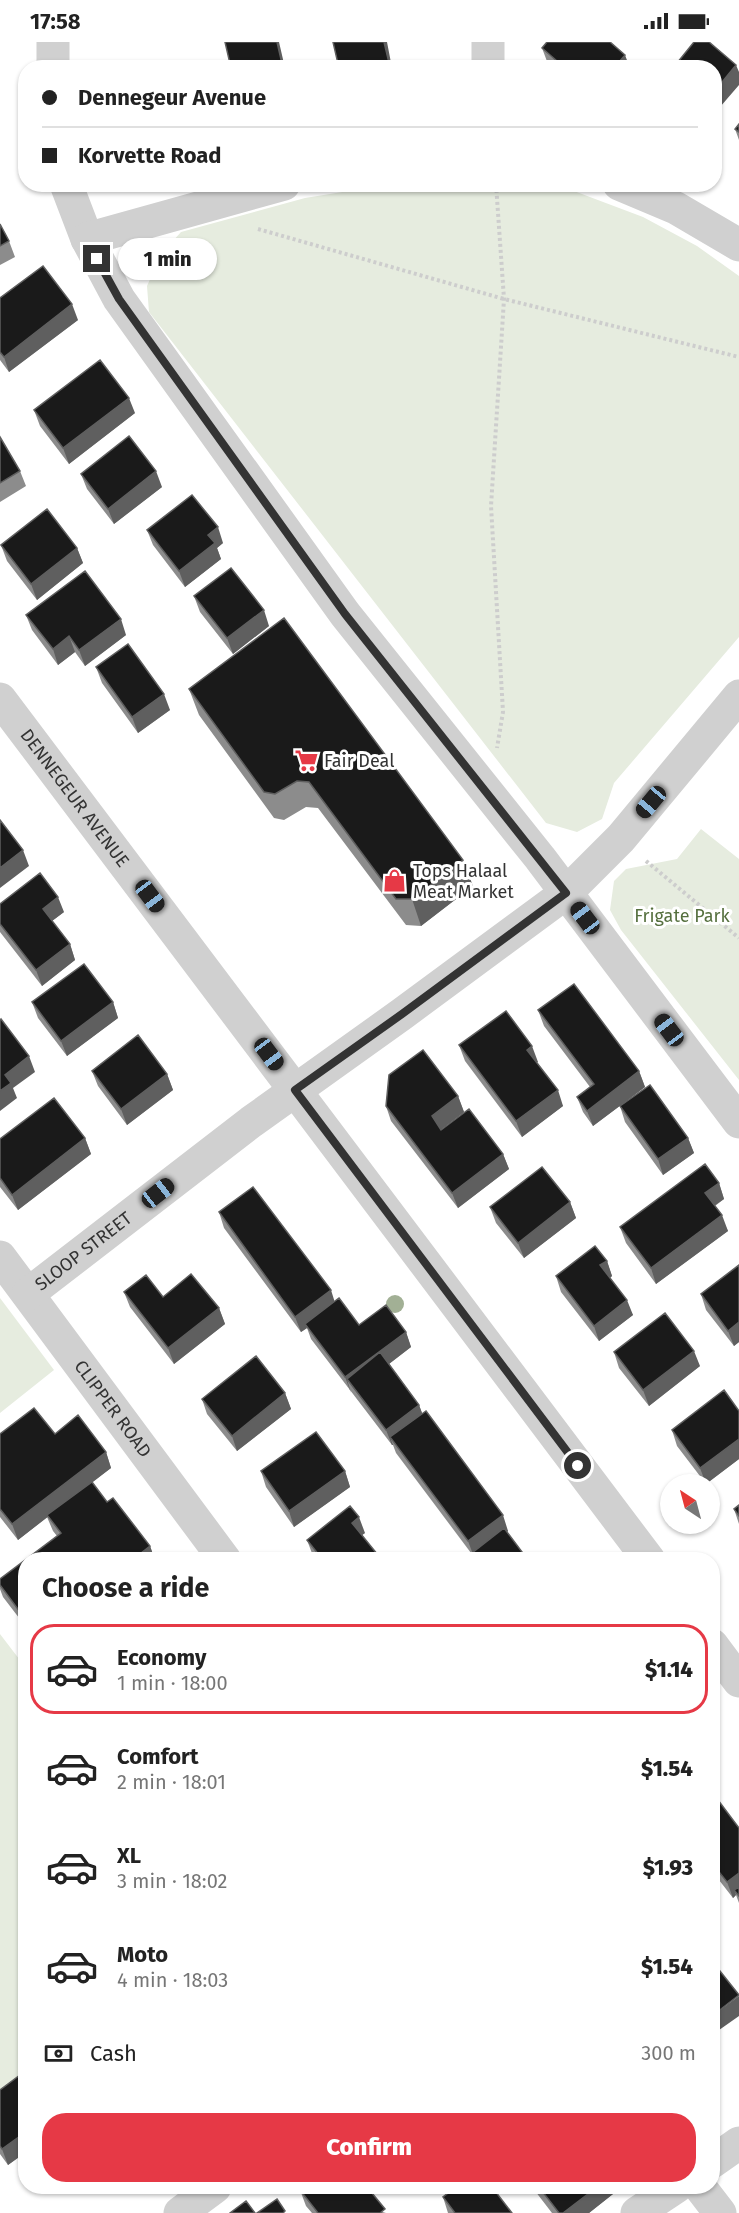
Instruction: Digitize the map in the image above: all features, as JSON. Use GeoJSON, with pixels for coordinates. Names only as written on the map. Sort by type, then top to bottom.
{"type":"FeatureCollection","features":[{"type":"Feature","properties":{"kind":"street"},"geometry":{"type":"LineString","coordinates":[[53,42],[53,60]]}},
{"type":"Feature","properties":{"kind":"street"},"geometry":{"type":"LineString","coordinates":[[488,42],[488,60]]}},
{"type":"Feature","properties":{"kind":"street"},"geometry":{"type":"LineString","coordinates":[[69,192],[87,239],[119,299],[345,614],[566,893],[739,1122]]}},
{"type":"Feature","properties":{"kind":"street"},"geometry":{"type":"LineString","coordinates":[[87,239],[255,192]]}},
{"type":"Feature","properties":{"kind":"street"},"geometry":{"type":"LineString","coordinates":[[638,192],[676,208],[739,245]]}},
{"type":"Feature","properties":{"kind":"street","name":"SLOOP STREET"},"geometry":{"type":"LineString","coordinates":[[28,1294],[250,1122],[566,893],[621,837],[739,696]]}},
{"type":"Feature","properties":{"kind":"street","name":"DENNEGEUR AVENUE"},"geometry":{"type":"LineString","coordinates":[[0,699],[642,1552]]}},
{"type":"Feature","properties":{"kind":"street","name":"CLIPPER ROAD"},"geometry":{"type":"LineString","coordinates":[[0,1257],[219,1552]]}},
{"type":"Feature","properties":{"kind":"street"},"geometry":{"type":"LineString","coordinates":[[720,1655],[739,1680]]}},
{"type":"Feature","properties":{"kind":"street"},"geometry":{"type":"LineString","coordinates":[[720,2156],[739,2143]]}},
{"type":"Feature","properties":{"kind":"street"},"geometry":{"type":"LineString","coordinates":[[180,2213],[206,2194]]}},
{"type":"Feature","properties":{"kind":"street"},"geometry":{"type":"LineString","coordinates":[[637,2213],[666,2194]]}},
{"type":"Feature","properties":{"kind":"street"},"geometry":{"type":"LineString","coordinates":[[705,2194],[720,2213]]}},
{"type":"Feature","properties":{"kind":"path"},"geometry":{"type":"LineString","coordinates":[[490,796],[502,712],[491,506],[504,299],[497,192]]}},
{"type":"Feature","properties":{"kind":"path"},"geometry":{"type":"LineString","coordinates":[[248,226],[504,299],[739,357]]}},
{"type":"Feature","properties":{"kind":"path"},"geometry":{"type":"LineString","coordinates":[[621,837],[655,870],[739,938]]}},
{"type":"Feature","properties":{"kind":"green space"},"geometry":{"type":"Polygon","coordinates":[[[342,192],[577,192],[643,217],[697,246],[739,276],[739,637],[614,783],[602,819],[577,832],[546,823],[149,312],[147,286],[162,253],[181,232],[305,198],[342,192]]]}},
{"type":"Feature","properties":{"kind":"green space","name":"Frigate Park"},"geometry":{"type":"Polygon","coordinates":[[[701,829],[739,859],[739,1080],[621,930],[610,910],[614,881],[626,869],[677,859],[701,829]]]}},
{"type":"Feature","properties":{"kind":"green space"},"geometry":{"type":"Polygon","coordinates":[[[0,1298],[54,1370],[0,1413],[0,1298]]]}},
{"type":"Feature","properties":{"kind":"green space"},"geometry":{"type":"Polygon","coordinates":[[[0,1634],[18,1658],[18,2083],[0,2097],[0,1634]]]}},
{"type":"Feature","properties":{"kind":"building"},"geometry":{"type":"Polygon","coordinates":[[[225,42],[277,42],[281,60],[229,60],[225,42]]]}},
{"type":"Feature","properties":{"kind":"building"},"geometry":{"type":"Polygon","coordinates":[[[333,42],[384,42],[388,60],[337,60],[333,42]]]}},
{"type":"Feature","properties":{"kind":"building"},"geometry":{"type":"Polygon","coordinates":[[[547,42],[610,42],[625,55],[621,60],[556,60],[542,48],[547,42]]]}},
{"type":"Feature","properties":{"kind":"building"},"geometry":{"type":"Polygon","coordinates":[[[694,42],[709,42],[736,65],[722,82],[722,60],[679,60],[694,42]]]}},
{"type":"Feature","properties":{"kind":"building"},"geometry":{"type":"Polygon","coordinates":[[[0,224],[9,241],[0,246],[0,224]]]}},
{"type":"Feature","properties":{"kind":"building"},"geometry":{"type":"Polygon","coordinates":[[[43,266],[72,304],[4,357],[0,352],[0,298],[43,266]]]}},
{"type":"Feature","properties":{"kind":"building"},"geometry":{"type":"Polygon","coordinates":[[[100,360],[129,398],[63,448],[34,410],[100,360]]]}},
{"type":"Feature","properties":{"kind":"building"},"geometry":{"type":"Polygon","coordinates":[[[129,436],[156,471],[108,509],[81,474],[129,436]]]}},
{"type":"Feature","properties":{"kind":"building"},"geometry":{"type":"Polygon","coordinates":[[[0,437],[20,471],[0,483],[0,437]]]}},
{"type":"Feature","properties":{"kind":"building"},"geometry":{"type":"Polygon","coordinates":[[[192,495],[218,527],[208,535],[215,543],[179,571],[147,530],[192,495]]]}},
{"type":"Feature","properties":{"kind":"building"},"geometry":{"type":"Polygon","coordinates":[[[47,509],[77,548],[31,584],[1,545],[47,509]]]}},
{"type":"Feature","properties":{"kind":"building"},"geometry":{"type":"Polygon","coordinates":[[[231,568],[264,610],[227,638],[194,596],[231,568]]]}},
{"type":"Feature","properties":{"kind":"building"},"geometry":{"type":"Polygon","coordinates":[[[85,571],[121,619],[79,650],[69,636],[53,649],[26,615],[85,571]]]}},
{"type":"Feature","properties":{"kind":"building","name":"Fair Deal"},"geometry":{"type":"Polygon","coordinates":[[[284,618],[463,860],[412,899],[396,899],[309,782],[297,781],[275,794],[264,792],[189,689],[284,618]]]}},
{"type":"Feature","properties":{"kind":"building"},"geometry":{"type":"Polygon","coordinates":[[[128,644],[164,694],[132,717],[96,667],[128,644]]]}},
{"type":"Feature","properties":{"kind":"building"},"geometry":{"type":"Polygon","coordinates":[[[0,820],[23,850],[0,868],[0,820]]]}},
{"type":"Feature","properties":{"kind":"building"},"geometry":{"type":"Polygon","coordinates":[[[40,873],[58,897],[43,909],[70,944],[36,970],[0,924],[0,904],[40,873]]]}},
{"type":"Feature","properties":{"kind":"building"},"geometry":{"type":"Polygon","coordinates":[[[84,964],[113,1002],[61,1041],[32,1002],[84,964]]]}},
{"type":"Feature","properties":{"kind":"building"},"geometry":{"type":"Polygon","coordinates":[[[574,984],[639,1071],[587,1111],[577,1097],[594,1084],[538,1010],[574,984]]]}},
{"type":"Feature","properties":{"kind":"building"},"geometry":{"type":"Polygon","coordinates":[[[506,1011],[532,1046],[527,1050],[558,1090],[516,1121],[459,1045],[506,1011]]]}},
{"type":"Feature","properties":{"kind":"building"},"geometry":{"type":"Polygon","coordinates":[[[0,1020],[29,1056],[5,1075],[11,1083],[0,1091],[0,1020]]]}},
{"type":"Feature","properties":{"kind":"building"},"geometry":{"type":"Polygon","coordinates":[[[138,1035],[167,1074],[121,1109],[92,1071],[138,1035]]]}},
{"type":"Feature","properties":{"kind":"building"},"geometry":{"type":"Polygon","coordinates":[[[423,1050],[458,1096],[432,1116],[441,1130],[469,1109],[503,1154],[452,1193],[386,1106],[389,1075],[423,1050]]]}},
{"type":"Feature","properties":{"kind":"building"},"geometry":{"type":"Polygon","coordinates":[[[650,1085],[688,1138],[658,1159],[620,1106],[650,1085]]]}},
{"type":"Feature","properties":{"kind":"building"},"geometry":{"type":"Polygon","coordinates":[[[54,1098],[85,1138],[12,1195],[0,1178],[0,1139],[54,1098]]]}},
{"type":"Feature","properties":{"kind":"building"},"geometry":{"type":"Polygon","coordinates":[[[705,1164],[719,1183],[705,1193],[722,1215],[651,1268],[620,1227],[705,1164]]]}},
{"type":"Feature","properties":{"kind":"building"},"geometry":{"type":"Polygon","coordinates":[[[542,1167],[570,1202],[518,1243],[490,1207],[542,1167]]]}},
{"type":"Feature","properties":{"kind":"building"},"geometry":{"type":"Polygon","coordinates":[[[253,1187],[331,1290],[295,1317],[219,1212],[253,1187]]]}},
{"type":"Feature","properties":{"kind":"building"},"geometry":{"type":"Polygon","coordinates":[[[595,1246],[607,1261],[600,1265],[627,1300],[594,1326],[556,1276],[595,1246]]]}},
{"type":"Feature","properties":{"kind":"building"},"geometry":{"type":"Polygon","coordinates":[[[739,1265],[739,1322],[728,1331],[701,1294],[739,1265]]]}},
{"type":"Feature","properties":{"kind":"building"},"geometry":{"type":"Polygon","coordinates":[[[191,1274],[219,1308],[168,1348],[124,1292],[146,1275],[163,1297],[191,1274]]]}},
{"type":"Feature","properties":{"kind":"building"},"geometry":{"type":"Polygon","coordinates":[[[339,1298],[359,1325],[386,1305],[406,1332],[345,1377],[305,1324],[339,1298]]]}},
{"type":"Feature","properties":{"kind":"building"},"geometry":{"type":"Polygon","coordinates":[[[665,1313],[694,1351],[643,1390],[614,1352],[665,1313]]]}},
{"type":"Feature","properties":{"kind":"building"},"geometry":{"type":"Polygon","coordinates":[[[380,1352],[419,1405],[386,1430],[347,1379],[380,1352]]]}},
{"type":"Feature","properties":{"kind":"building"},"geometry":{"type":"Polygon","coordinates":[[[256,1356],[285,1393],[232,1436],[202,1399],[256,1356]]]}},
{"type":"Feature","properties":{"kind":"building"},"geometry":{"type":"Polygon","coordinates":[[[724,1390],[739,1411],[739,1439],[700,1468],[672,1430],[724,1390]]]}},
{"type":"Feature","properties":{"kind":"building"},"geometry":{"type":"Polygon","coordinates":[[[34,1408],[55,1434],[78,1415],[106,1452],[12,1524],[0,1509],[0,1434],[34,1408]]]}},
{"type":"Feature","properties":{"kind":"building"},"geometry":{"type":"Polygon","coordinates":[[[426,1411],[503,1515],[468,1541],[390,1437],[426,1411]]]}},
{"type":"Feature","properties":{"kind":"building"},"geometry":{"type":"Polygon","coordinates":[[[316,1432],[345,1471],[289,1511],[261,1471],[316,1432]]]}},
{"type":"Feature","properties":{"kind":"building"},"geometry":{"type":"Polygon","coordinates":[[[92,1482],[107,1502],[113,1498],[150,1546],[142,1552],[36,1552],[61,1533],[47,1515],[92,1482]]]}},
{"type":"Feature","properties":{"kind":"building"},"geometry":{"type":"Polygon","coordinates":[[[739,1505],[739,1516],[734,1509],[739,1505]]]}},
{"type":"Feature","properties":{"kind":"building"},"geometry":{"type":"Polygon","coordinates":[[[350,1506],[359,1517],[352,1523],[376,1552],[317,1552],[307,1540],[350,1506]]]}},
{"type":"Feature","properties":{"kind":"building"},"geometry":{"type":"Polygon","coordinates":[[[504,1528],[522,1552],[473,1552],[504,1528]]]}},
{"type":"Feature","properties":{"kind":"building"},"geometry":{"type":"Polygon","coordinates":[[[18,1565],[18,1609],[0,1585],[0,1579],[18,1565]]]}},
{"type":"Feature","properties":{"kind":"building"},"geometry":{"type":"Polygon","coordinates":[[[720,1803],[739,1828],[739,1873],[727,1882],[720,1873],[720,1803]]]}},
{"type":"Feature","properties":{"kind":"building"},"geometry":{"type":"Polygon","coordinates":[[[720,1971],[739,1995],[720,2010],[720,1971]]]}},
{"type":"Feature","properties":{"kind":"building"},"geometry":{"type":"Polygon","coordinates":[[[18,2076],[18,2138],[2,2149],[0,2146],[0,2090],[18,2076]]]}},
{"type":"Feature","properties":{"kind":"building"},"geometry":{"type":"Polygon","coordinates":[[[303,2194],[373,2194],[385,2209],[380,2213],[318,2213],[303,2194]]]}},
{"type":"Feature","properties":{"kind":"building"},"geometry":{"type":"Polygon","coordinates":[[[447,2194],[497,2194],[512,2213],[455,2213],[443,2197],[447,2194]]]}},
{"type":"Feature","properties":{"kind":"building"},"geometry":{"type":"Polygon","coordinates":[[[544,2194],[588,2194],[563,2213],[559,2213],[544,2194]]]}},
{"type":"Feature","properties":{"kind":"building"},"geometry":{"type":"Polygon","coordinates":[[[277,2199],[285,2211],[283,2213],[257,2213],[277,2199]]]}},
{"type":"Feature","properties":{"kind":"building"},"geometry":{"type":"Polygon","coordinates":[[[246,2201],[255,2213],[230,2213],[246,2201]]]}},
{"type":"Feature","properties":{"kind":"place","name":"Fair Deal"},"geometry":{"type":"Point","coordinates":[306,761]}},
{"type":"Feature","properties":{"kind":"place","name":"Tops Halaal Meat Market"},"geometry":{"type":"Point","coordinates":[395,881]}},
{"type":"Feature","properties":{"kind":"route"},"geometry":{"type":"LineString","coordinates":[[97,259],[119,299],[345,614],[566,893],[295,1090],[578,1466]]}}]}
